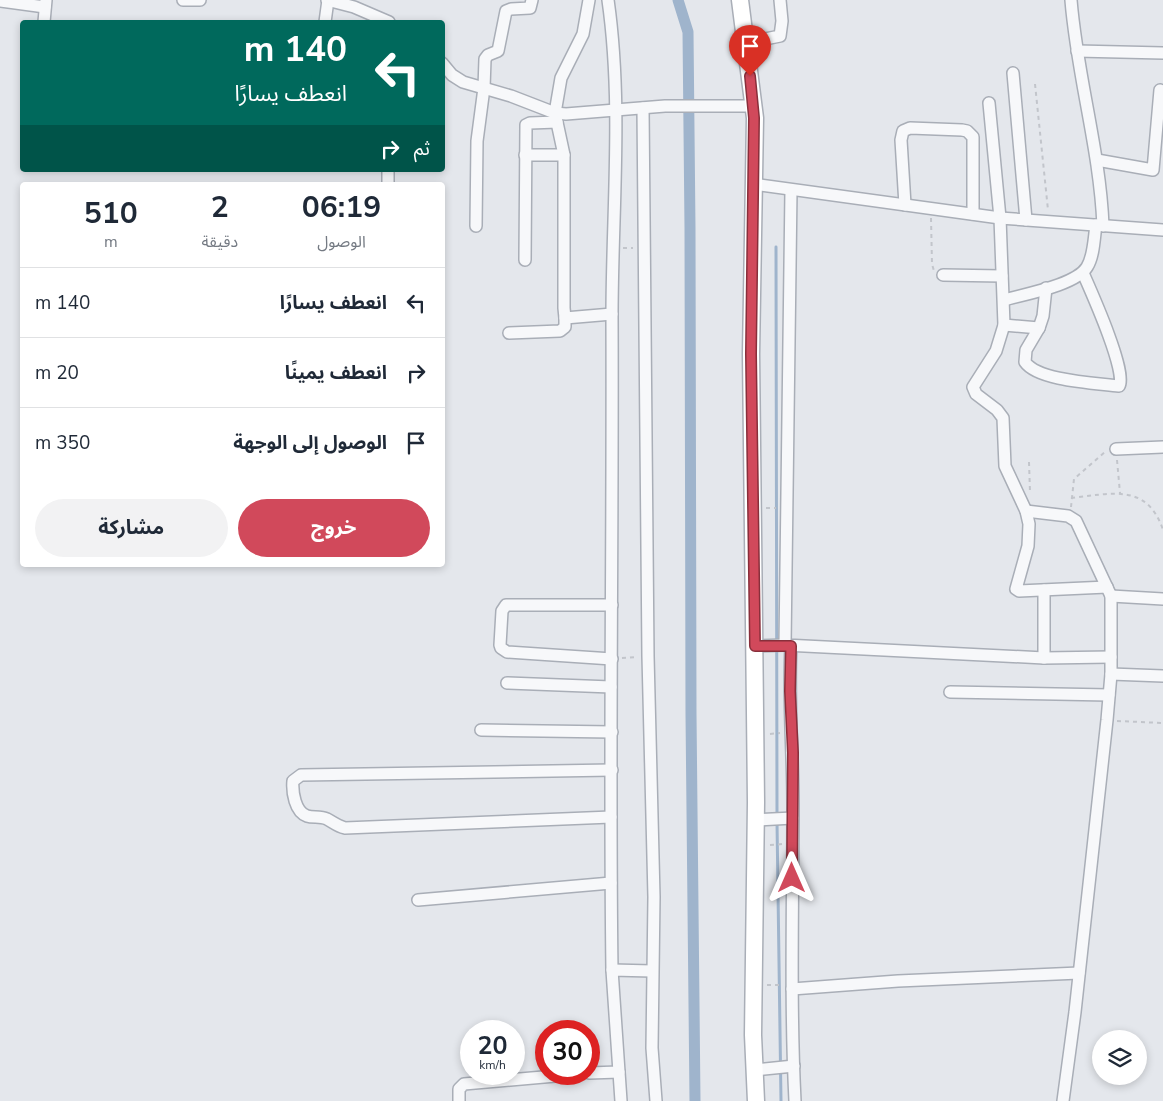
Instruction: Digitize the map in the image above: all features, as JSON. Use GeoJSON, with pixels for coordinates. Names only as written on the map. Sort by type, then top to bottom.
{"type":"FeatureCollection","features":[{"type":"Feature","properties":{"kind":"street"},"geometry":{"type":"LineString","coordinates":[[183,0],[200,0]]}},
{"type":"Feature","properties":{"kind":"street"},"geometry":{"type":"LineString","coordinates":[[325,20],[328,0],[354,7],[384,20]]}},
{"type":"Feature","properties":{"kind":"street"},"geometry":{"type":"LineString","coordinates":[[476,226],[477,141],[484,88],[485,59],[488,55],[498,51],[506,11],[530,8],[532,0]]}},
{"type":"Feature","properties":{"kind":"street"},"geometry":{"type":"LineString","coordinates":[[509,333],[560,331],[565,327],[564,155],[556,118],[561,78],[583,34],[589,0]]}},
{"type":"Feature","properties":{"kind":"street"},"geometry":{"type":"LineString","coordinates":[[608,0],[613,30],[615,110],[612,314],[612,605],[615,659],[611,688],[612,970],[621,1101]]}},
{"type":"Feature","properties":{"kind":"street"},"geometry":{"type":"LineString","coordinates":[[740,0],[754,106],[751,354],[755,646],[762,820],[755,1070],[756,1101]]}},
{"type":"Feature","properties":{"kind":"street"},"geometry":{"type":"LineString","coordinates":[[745,43],[780,36],[782,21],[780,0]]}},
{"type":"Feature","properties":{"kind":"street"},"geometry":{"type":"LineString","coordinates":[[1004,300],[1072,280],[1083,273],[1090,261],[1099,225],[1096,160],[1077,51],[1071,0]]}},
{"type":"Feature","properties":{"kind":"street"},"geometry":{"type":"LineString","coordinates":[[0,1],[45,4],[44,20]]}},
{"type":"Feature","properties":{"kind":"street"},"geometry":{"type":"LineString","coordinates":[[1077,51],[1163,53]]}},
{"type":"Feature","properties":{"kind":"street"},"geometry":{"type":"LineString","coordinates":[[445,66],[455,78],[556,118]]}},
{"type":"Feature","properties":{"kind":"street"},"geometry":{"type":"LineString","coordinates":[[1013,73],[1026,220]]}},
{"type":"Feature","properties":{"kind":"street"},"geometry":{"type":"LineString","coordinates":[[1096,160],[1158,171],[1160,90]]}},
{"type":"Feature","properties":{"kind":"street"},"geometry":{"type":"LineString","coordinates":[[989,103],[1000,218],[1004,325],[996,351],[976,380],[974,390],[979,397],[997,410],[1003,418],[1005,466],[1029,512],[1028,546],[1015,587],[1019,591],[1109,591],[1163,599]]}},
{"type":"Feature","properties":{"kind":"street"},"geometry":{"type":"LineString","coordinates":[[525,260],[526,125],[566,114],[665,106],[754,106]]}},
{"type":"Feature","properties":{"kind":"street"},"geometry":{"type":"LineString","coordinates":[[643,108],[648,656],[653,848],[652,1048],[656,1101]]}},
{"type":"Feature","properties":{"kind":"street"},"geometry":{"type":"LineString","coordinates":[[905,205],[900,140],[903,131],[910,128],[962,130],[967,131],[973,137],[973,214]]}},
{"type":"Feature","properties":{"kind":"street"},"geometry":{"type":"LineString","coordinates":[[525,155],[564,155]]}},
{"type":"Feature","properties":{"kind":"street"},"geometry":{"type":"LineString","coordinates":[[753,184],[1000,218],[1163,230]]}},
{"type":"Feature","properties":{"kind":"street"},"geometry":{"type":"LineString","coordinates":[[792,190],[788,646],[793,753],[789,819],[789,987],[795,1101]]}},
{"type":"Feature","properties":{"kind":"street"},"geometry":{"type":"LineString","coordinates":[[1046,288],[1043,316],[1039,328],[1024,355],[1025,362],[1031,369],[1044,374],[1070,379],[1120,384],[1109,335],[1083,273]]}},
{"type":"Feature","properties":{"kind":"street"},"geometry":{"type":"LineString","coordinates":[[943,275],[1002,276]]}},
{"type":"Feature","properties":{"kind":"street"},"geometry":{"type":"LineString","coordinates":[[565,318],[612,314]]}},
{"type":"Feature","properties":{"kind":"street"},"geometry":{"type":"LineString","coordinates":[[1004,325],[1039,328]]}},
{"type":"Feature","properties":{"kind":"street"},"geometry":{"type":"LineString","coordinates":[[1116,449],[1163,447]]}},
{"type":"Feature","properties":{"kind":"street"},"geometry":{"type":"LineString","coordinates":[[1029,512],[1070,517],[1076,521],[1109,591],[1111,674],[1107,720],[1063,1101]]}},
{"type":"Feature","properties":{"kind":"street"},"geometry":{"type":"LineString","coordinates":[[1044,590],[1044,658]]}},
{"type":"Feature","properties":{"kind":"street"},"geometry":{"type":"LineString","coordinates":[[612,605],[506,605],[502,611],[500,645],[507,652],[615,659]]}},
{"type":"Feature","properties":{"kind":"street"},"geometry":{"type":"LineString","coordinates":[[755,646],[1044,658],[1111,657]]}},
{"type":"Feature","properties":{"kind":"street"},"geometry":{"type":"LineString","coordinates":[[1111,674],[1163,676]]}},
{"type":"Feature","properties":{"kind":"street"},"geometry":{"type":"LineString","coordinates":[[506,683],[611,688]]}},
{"type":"Feature","properties":{"kind":"street"},"geometry":{"type":"LineString","coordinates":[[950,692],[1109,694]]}},
{"type":"Feature","properties":{"kind":"street"},"geometry":{"type":"LineString","coordinates":[[482,730],[612,732]]}},
{"type":"Feature","properties":{"kind":"street"},"geometry":{"type":"LineString","coordinates":[[611,817],[344,828],[324,818],[305,816],[300,811],[296,802],[292,786],[293,781],[301,776],[612,770]]}},
{"type":"Feature","properties":{"kind":"street"},"geometry":{"type":"LineString","coordinates":[[762,820],[789,819]]}},
{"type":"Feature","properties":{"kind":"street"},"geometry":{"type":"LineString","coordinates":[[418,900],[611,883]]}},
{"type":"Feature","properties":{"kind":"street"},"geometry":{"type":"LineString","coordinates":[[612,970],[652,971]]}},
{"type":"Feature","properties":{"kind":"street"},"geometry":{"type":"LineString","coordinates":[[789,987],[1079,973]]}},
{"type":"Feature","properties":{"kind":"street"},"geometry":{"type":"LineString","coordinates":[[755,1070],[794,1066]]}},
{"type":"Feature","properties":{"kind":"street"},"geometry":{"type":"LineString","coordinates":[[600,1073],[619,1072]]}},
{"type":"Feature","properties":{"kind":"street"},"geometry":{"type":"LineString","coordinates":[[460,1101],[459,1089],[464,1084],[535,1078]]}},
{"type":"Feature","properties":{"kind":"path"},"geometry":{"type":"LineString","coordinates":[[1035,84],[1050,222]]}},
{"type":"Feature","properties":{"kind":"path"},"geometry":{"type":"LineString","coordinates":[[931,208],[932,268],[935,273],[943,275]]}},
{"type":"Feature","properties":{"kind":"path"},"geometry":{"type":"LineString","coordinates":[[619,248],[634,248]]}},
{"type":"Feature","properties":{"kind":"path"},"geometry":{"type":"LineString","coordinates":[[1070,517],[1071,498],[1076,477],[1104,452],[1116,449],[1120,493]]}},
{"type":"Feature","properties":{"kind":"path"},"geometry":{"type":"LineString","coordinates":[[1029,462],[1029,512]]}},
{"type":"Feature","properties":{"kind":"path"},"geometry":{"type":"LineString","coordinates":[[1071,498],[1120,493],[1130,494],[1143,500],[1159,519],[1163,530]]}},
{"type":"Feature","properties":{"kind":"path"},"geometry":{"type":"LineString","coordinates":[[764,508],[779,508]]}},
{"type":"Feature","properties":{"kind":"path"},"geometry":{"type":"LineString","coordinates":[[615,659],[635,657]]}},
{"type":"Feature","properties":{"kind":"path"},"geometry":{"type":"LineString","coordinates":[[1107,720],[1163,723]]}},
{"type":"Feature","properties":{"kind":"path"},"geometry":{"type":"LineString","coordinates":[[767,845],[784,844]]}},
{"type":"Feature","properties":{"kind":"path"},"geometry":{"type":"LineString","coordinates":[[773,985],[789,987]]}},
{"type":"Feature","properties":{"kind":"waterway"},"geometry":{"type":"LineString","coordinates":[[678,0],[688,32],[695,1101]]}},
{"type":"Feature","properties":{"kind":"waterway"},"geometry":{"type":"LineString","coordinates":[[776,247],[777,815]]}},
{"type":"Feature","properties":{"kind":"waterway"},"geometry":{"type":"LineString","coordinates":[[777,822],[781,1101]]}},
{"type":"Feature","properties":{"kind":"route"},"geometry":{"type":"LineString","coordinates":[[750,76],[754,106],[751,354],[755,646],[791,646],[790,691],[793,753],[792,878]]}}]}
